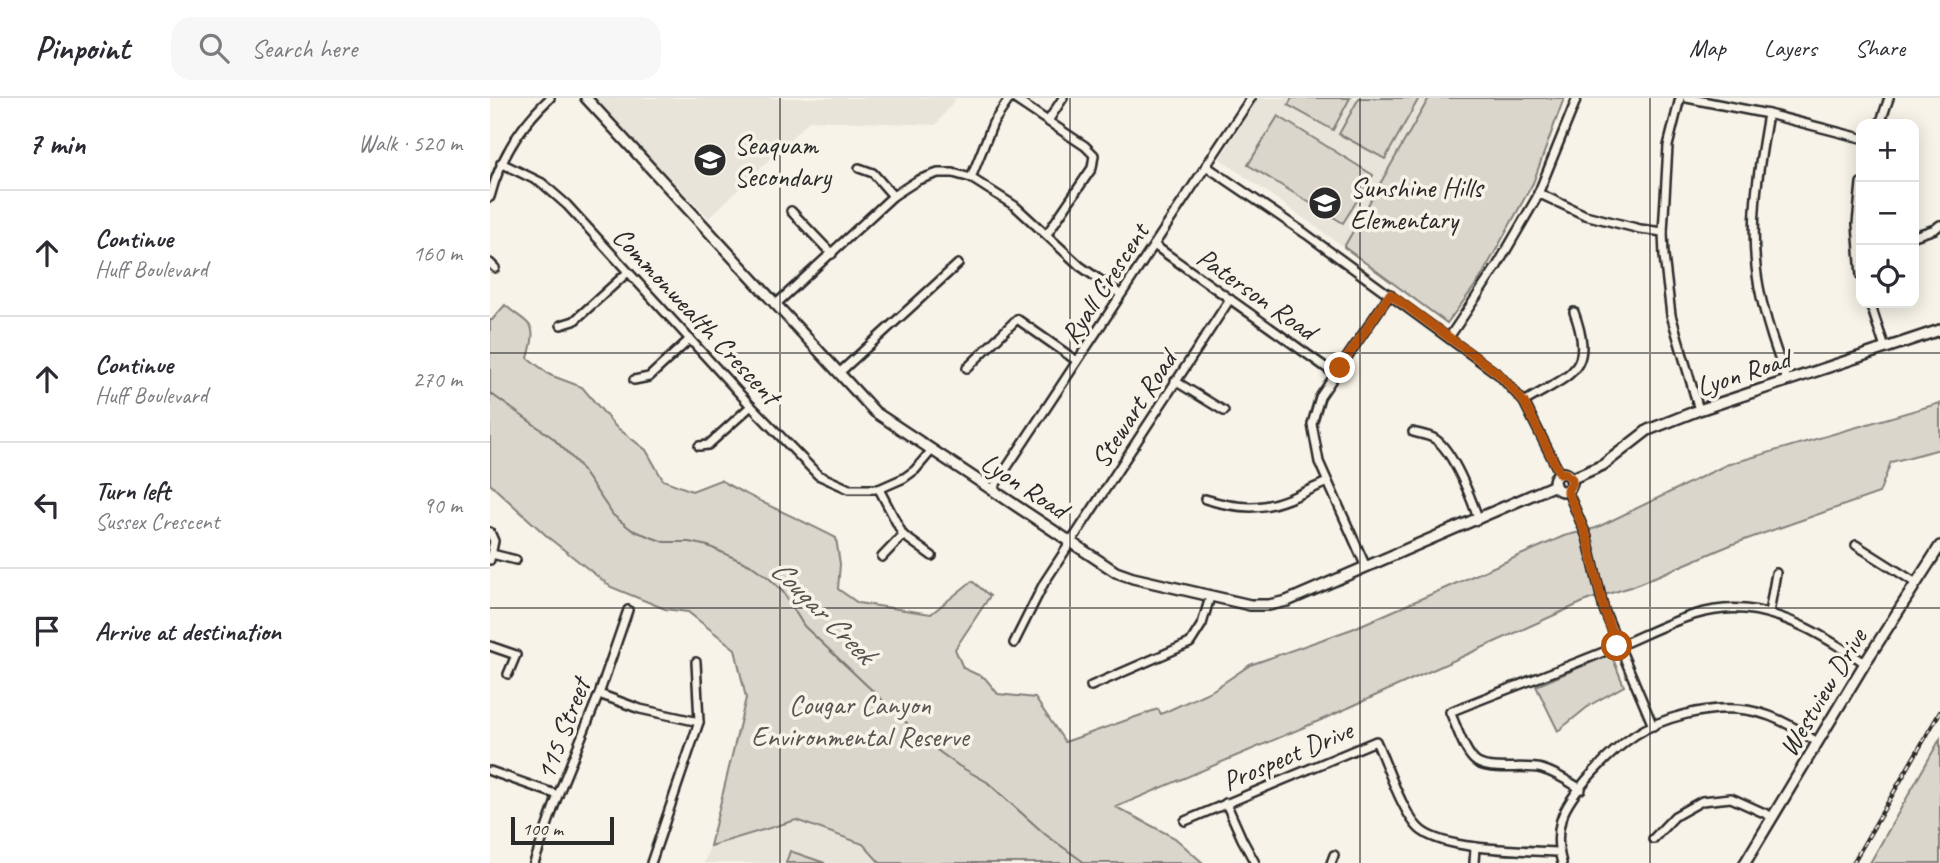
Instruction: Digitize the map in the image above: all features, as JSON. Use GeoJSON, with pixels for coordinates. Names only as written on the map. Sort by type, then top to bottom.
{"type":"FeatureCollection","features":[{"type":"Feature","properties":{"kind":"street"},"geometry":{"type":"LineString","coordinates":[[490,197],[501,163],[524,125],[550,98]]}},
{"type":"Feature","properties":{"kind":"street","name":"Lyon Road"},"geometry":{"type":"LineString","coordinates":[[586,98],[875,412],[1116,572],[1210,597],[1269,606],[1287,601],[1555,485]]}},
{"type":"Feature","properties":{"kind":"street"},"geometry":{"type":"LineString","coordinates":[[971,178],[993,123],[1012,98],[1085,146],[1094,155],[1092,169],[1046,234]]}},
{"type":"Feature","properties":{"kind":"street"},"geometry":{"type":"LineString","coordinates":[[1048,121],[1063,98]]}},
{"type":"Feature","properties":{"kind":"street","name":"Ryall Crescent"},"geometry":{"type":"LineString","coordinates":[[992,490],[1251,98]]}},
{"type":"Feature","properties":{"kind":"street"},"geometry":{"type":"LineString","coordinates":[[1450,337],[1497,266],[1538,193],[1577,98]]}},
{"type":"Feature","properties":{"kind":"street"},"geometry":{"type":"LineString","coordinates":[[1680,98],[1668,146],[1663,232],[1671,315],[1699,410]]}},
{"type":"Feature","properties":{"kind":"street"},"geometry":{"type":"LineString","coordinates":[[1687,98],[1768,114],[1856,137]]}},
{"type":"Feature","properties":{"kind":"street"},"geometry":{"type":"LineString","coordinates":[[1882,119],[1889,98]]}},
{"type":"Feature","properties":{"kind":"street"},"geometry":{"type":"LineString","coordinates":[[1768,114],[1755,208],[1755,250],[1759,286],[1769,330],[1787,381]]}},
{"type":"Feature","properties":{"kind":"street","name":"Commonwealth Crescent"},"geometry":{"type":"LineString","coordinates":[[501,163],[542,183],[567,205],[818,475],[849,489],[879,489],[915,470],[932,450]]}},
{"type":"Feature","properties":{"kind":"street"},"geometry":{"type":"LineString","coordinates":[[1206,166],[1390,294],[1499,374],[1524,402],[1560,474]]}},
{"type":"Feature","properties":{"kind":"street"},"geometry":{"type":"LineString","coordinates":[[859,168],[873,173],[893,196]]}},
{"type":"Feature","properties":{"kind":"street"},"geometry":{"type":"LineString","coordinates":[[775,305],[893,196],[918,180],[938,173],[953,173],[971,178],[1015,206],[1080,266],[1120,294]]}},
{"type":"Feature","properties":{"kind":"street"},"geometry":{"type":"LineString","coordinates":[[1538,193],[1597,218],[1663,232]]}},
{"type":"Feature","properties":{"kind":"street"},"geometry":{"type":"LineString","coordinates":[[791,211],[832,254]]}},
{"type":"Feature","properties":{"kind":"street"},"geometry":{"type":"LineString","coordinates":[[1919,234],[1940,225]]}},
{"type":"Feature","properties":{"kind":"street","name":"Paterson Road"},"geometry":{"type":"LineString","coordinates":[[1154,245],[1335,374]]}},
{"type":"Feature","properties":{"kind":"street"},"geometry":{"type":"LineString","coordinates":[[839,373],[958,264]]}},
{"type":"Feature","properties":{"kind":"street"},"geometry":{"type":"LineString","coordinates":[[561,325],[574,321],[628,272]]}},
{"type":"Feature","properties":{"kind":"street"},"geometry":{"type":"LineString","coordinates":[[1366,567],[1319,462],[1312,424],[1320,397],[1390,294]]}},
{"type":"Feature","properties":{"kind":"street","name":"Stewart Road"},"geometry":{"type":"LineString","coordinates":[[1014,643],[1044,583],[1230,299]]}},
{"type":"Feature","properties":{"kind":"street"},"geometry":{"type":"LineString","coordinates":[[1872,308],[1885,348]]}},
{"type":"Feature","properties":{"kind":"street"},"geometry":{"type":"LineString","coordinates":[[1524,402],[1569,375],[1579,365],[1583,352],[1583,336],[1574,312]]}},
{"type":"Feature","properties":{"kind":"street"},"geometry":{"type":"LineString","coordinates":[[967,368],[1017,320],[1077,361]]}},
{"type":"Feature","properties":{"kind":"street","name":"Lyon Road"},"geometry":{"type":"LineString","coordinates":[[1572,479],[1603,465],[1648,430],[1699,410],[1940,330]]}},
{"type":"Feature","properties":{"kind":"street"},"geometry":{"type":"LineString","coordinates":[[635,380],[649,377],[690,339]]}},
{"type":"Feature","properties":{"kind":"street"},"geometry":{"type":"LineString","coordinates":[[1175,381],[1224,411]]}},
{"type":"Feature","properties":{"kind":"street"},"geometry":{"type":"LineString","coordinates":[[699,446],[708,445],[751,405]]}},
{"type":"Feature","properties":{"kind":"street"},"geometry":{"type":"LineString","coordinates":[[1413,432],[1436,439],[1467,489],[1478,518]]}},
{"type":"Feature","properties":{"kind":"street"},"geometry":{"type":"LineString","coordinates":[[1565,473],[1572,479],[1567,490],[1560,490],[1555,485],[1560,474],[1565,473]]}},
{"type":"Feature","properties":{"kind":"street"},"geometry":{"type":"LineString","coordinates":[[1205,499],[1228,506],[1260,508],[1275,505],[1328,482]]}},
{"type":"Feature","properties":{"kind":"street"},"geometry":{"type":"LineString","coordinates":[[879,489],[903,535],[932,556]]}},
{"type":"Feature","properties":{"kind":"street"},"geometry":{"type":"LineString","coordinates":[[1567,490],[1587,537],[1604,610],[1617,646],[1653,726]]}},
{"type":"Feature","properties":{"kind":"street"},"geometry":{"type":"LineString","coordinates":[[490,532],[494,541],[491,557],[516,560]]}},
{"type":"Feature","properties":{"kind":"street"},"geometry":{"type":"LineString","coordinates":[[882,556],[903,535]]}},
{"type":"Feature","properties":{"kind":"street"},"geometry":{"type":"LineString","coordinates":[[1856,545],[1916,583]]}},
{"type":"Feature","properties":{"kind":"street","name":"Westview Drive"},"geometry":{"type":"LineString","coordinates":[[1745,863],[1817,741],[1940,546]]}},
{"type":"Feature","properties":{"kind":"street"},"geometry":{"type":"LineString","coordinates":[[1769,613],[1776,573]]}},
{"type":"Feature","properties":{"kind":"street"},"geometry":{"type":"LineString","coordinates":[[1091,686],[1190,643],[1202,624],[1210,597]]}},
{"type":"Feature","properties":{"kind":"street"},"geometry":{"type":"LineString","coordinates":[[1581,789],[1562,776],[1542,769],[1479,765],[1472,759],[1450,712],[1697,614],[1742,608],[1769,613],[1824,636],[1865,663]]}},
{"type":"Feature","properties":{"kind":"street","name":"115 Street"},"geometry":{"type":"LineString","coordinates":[[534,863],[628,610]]}},
{"type":"Feature","properties":{"kind":"street"},"geometry":{"type":"LineString","coordinates":[[490,646],[516,655],[509,674]]}},
{"type":"Feature","properties":{"kind":"street"},"geometry":{"type":"LineString","coordinates":[[651,863],[699,722],[696,662]]}},
{"type":"Feature","properties":{"kind":"street"},"geometry":{"type":"LineString","coordinates":[[599,694],[640,709],[699,722]]}},
{"type":"Feature","properties":{"kind":"street"},"geometry":{"type":"LineString","coordinates":[[1562,863],[1559,852],[1561,821],[1565,810],[1615,752],[1653,726],[1718,709],[1740,709],[1779,719],[1817,741]]}},
{"type":"Feature","properties":{"kind":"street","name":"Prospect Drive"},"geometry":{"type":"LineString","coordinates":[[1185,821],[1376,741],[1408,814],[1421,831],[1440,840],[1475,847],[1559,852]]}},
{"type":"Feature","properties":{"kind":"street"},"geometry":{"type":"LineString","coordinates":[[490,771],[558,795]]}},
{"type":"Feature","properties":{"kind":"street"},"geometry":{"type":"LineString","coordinates":[[1653,839],[1675,816],[1702,801],[1731,798],[1773,817]]}},
{"type":"Feature","properties":{"kind":"street"},"geometry":{"type":"LineString","coordinates":[[1226,803],[1255,863]]}},
{"type":"Feature","properties":{"kind":"street"},"geometry":{"type":"LineString","coordinates":[[1474,863],[1475,847]]}},
{"type":"Feature","properties":{"kind":"shaded area","name":"Seaquam Secondary"},"geometry":{"type":"Polygon","coordinates":[[[596,98],[956,98],[936,125],[810,120],[709,218],[639,147],[596,98]]]}},
{"type":"Feature","properties":{"kind":"shaded area","name":"Sunshine Hills Elementary"},"geometry":{"type":"Polygon","coordinates":[[[1257,98],[1429,98],[1344,247],[1220,159],[1257,98]]]}},
{"type":"Feature","properties":{"kind":"shaded area"},"geometry":{"type":"Polygon","coordinates":[[[796,820],[863,844],[880,863],[704,863],[710,846],[796,820]]]}},
{"type":"Feature","properties":{"kind":"green space"},"geometry":{"type":"Polygon","coordinates":[[[1292,98],[1350,98],[1333,130],[1288,105],[1292,98]]]}},
{"type":"Feature","properties":{"kind":"green space"},"geometry":{"type":"Polygon","coordinates":[[[1359,98],[1419,98],[1385,159],[1339,134],[1359,98]]]}},
{"type":"Feature","properties":{"kind":"green space"},"geometry":{"type":"Polygon","coordinates":[[[1429,98],[1564,98],[1533,183],[1480,279],[1447,323],[1344,247],[1429,98]]]}},
{"type":"Feature","properties":{"kind":"green space"},"geometry":{"type":"Polygon","coordinates":[[[1278,116],[1373,175],[1343,223],[1248,165],[1278,116]]]}},
{"type":"Feature","properties":{"kind":"green space","name":"Cougar Canyon Environmental Reserve"},"geometry":{"type":"Polygon","coordinates":[[[505,305],[530,326],[533,337],[528,358],[550,375],[582,387],[615,426],[646,450],[663,480],[692,491],[720,480],[836,538],[840,564],[838,589],[858,603],[931,614],[972,581],[990,596],[955,649],[963,668],[985,678],[998,694],[1035,698],[1065,742],[1158,709],[1161,714],[1213,690],[1250,665],[1352,629],[1564,536],[1596,528],[1726,465],[1940,403],[1940,449],[1891,462],[1879,493],[1733,544],[1631,587],[1588,600],[1328,717],[1116,807],[1175,838],[1203,863],[880,863],[863,844],[796,820],[710,846],[746,698],[735,649],[688,612],[665,609],[611,587],[549,538],[490,484],[490,320],[505,305]]]}},
{"type":"Feature","properties":{"kind":"green space"},"geometry":{"type":"Polygon","coordinates":[[[1611,654],[1624,686],[1590,705],[1558,731],[1536,686],[1611,654]]]}},
{"type":"Feature","properties":{"kind":"green space"},"geometry":{"type":"Polygon","coordinates":[[[1940,739],[1940,863],[1870,863],[1940,739]]]}},
{"type":"Feature","properties":{"kind":"green space"},"geometry":{"type":"Polygon","coordinates":[[[790,851],[825,863],[786,863],[790,851]]]}},
{"type":"Feature","properties":{"kind":"waterway","name":"Cougar Creek"},"geometry":{"type":"LineString","coordinates":[[490,393],[553,438],[578,464],[613,515],[632,530],[664,542],[689,542],[708,546],[752,566],[769,578],[783,592],[804,626],[930,745],[987,782],[1046,835],[1085,863]]}},
{"type":"Feature","properties":{"kind":"railway"},"geometry":{"type":"LineString","coordinates":[[1853,863],[1940,712]]}},
{"type":"Feature","properties":{"kind":"place","name":"Seaquam Secondary"},"geometry":{"type":"Point","coordinates":[710,160]}},
{"type":"Feature","properties":{"kind":"place","name":"Sunshine Hills Elementary"},"geometry":{"type":"Point","coordinates":[1325,203]}},
{"type":"Feature","properties":{"kind":"route"},"geometry":{"type":"LineString","coordinates":[[1340,368],[1390,294],[1499,374],[1524,402],[1560,474],[1568,474],[1572,479],[1571,487],[1567,490],[1587,537],[1604,610],[1617,646]]}}]}
